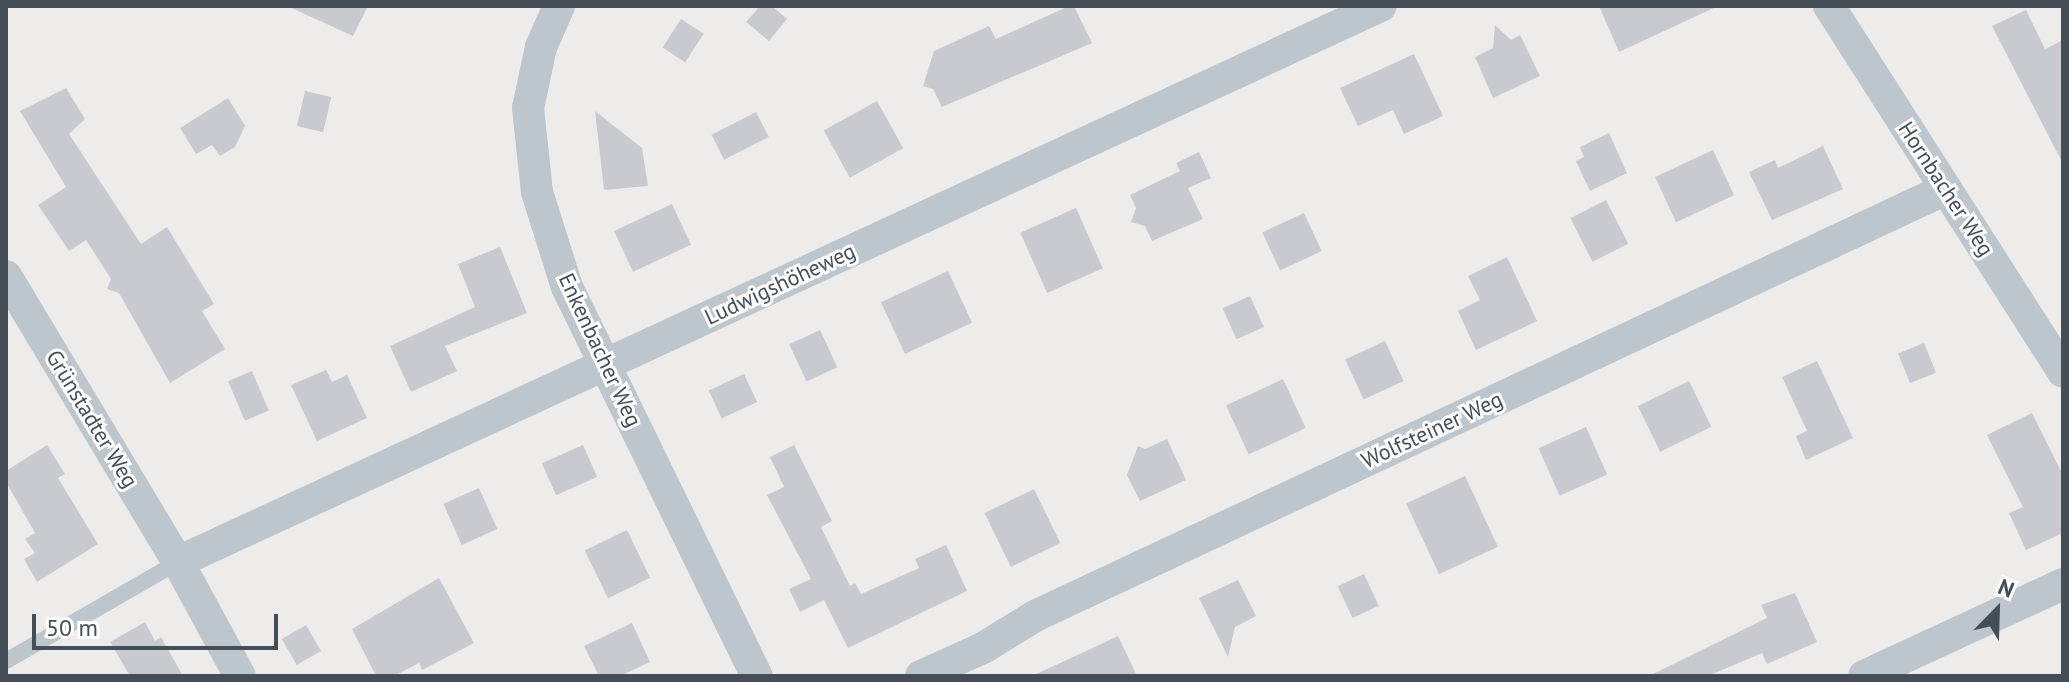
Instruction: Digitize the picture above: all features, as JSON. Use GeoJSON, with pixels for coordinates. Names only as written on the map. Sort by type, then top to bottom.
{"type":"FeatureCollection","features":[{"type":"Feature","properties":{"kind":"street","name":"Enkenbacher Weg"},"geometry":{"type":"LineString","coordinates":[[559,6],[541,47],[528,108],[537,192],[567,287],[757,676]]}},
{"type":"Feature","properties":{"kind":"street","name":"Ludwigshöheweg"},"geometry":{"type":"LineString","coordinates":[[178,562],[1381,6]]}},
{"type":"Feature","properties":{"kind":"street","name":"Hornbacher Weg"},"geometry":{"type":"LineString","coordinates":[[1829,6],[2063,372]]}},
{"type":"Feature","properties":{"kind":"street","name":"Wolfsteiner Weg"},"geometry":{"type":"LineString","coordinates":[[921,676],[983,648],[1035,616],[1946,189]]}},
{"type":"Feature","properties":{"kind":"street","name":"Grünstadter Weg"},"geometry":{"type":"LineString","coordinates":[[6,276],[178,562],[240,676]]}},
{"type":"Feature","properties":{"kind":"street"},"geometry":{"type":"LineString","coordinates":[[1864,676],[2063,584]]}},
{"type":"Feature","properties":{"kind":"lane"},"geometry":{"type":"LineString","coordinates":[[6,661],[178,562]]}},
{"type":"Feature","properties":{"kind":"building"},"geometry":{"type":"Polygon","coordinates":[[[287,6],[368,6],[353,36],[287,6]]]}},
{"type":"Feature","properties":{"kind":"building"},"geometry":{"type":"Polygon","coordinates":[[[760,6],[772,6],[787,19],[769,41],[746,22],[760,6]]]}},
{"type":"Feature","properties":{"kind":"building"},"geometry":{"type":"Polygon","coordinates":[[[1074,6],[1092,43],[942,107],[933,89],[923,86],[934,51],[989,26],[996,39],[1074,6]]]}},
{"type":"Feature","properties":{"kind":"building"},"geometry":{"type":"Polygon","coordinates":[[[1599,6],[1718,6],[1619,52],[1599,6]]]}},
{"type":"Feature","properties":{"kind":"building"},"geometry":{"type":"Polygon","coordinates":[[[2026,10],[2045,49],[2063,40],[2063,164],[1992,26],[2026,10]]]}},
{"type":"Feature","properties":{"kind":"building"},"geometry":{"type":"Polygon","coordinates":[[[681,19],[704,34],[685,62],[662,48],[681,19]]]}},
{"type":"Feature","properties":{"kind":"building"},"geometry":{"type":"Polygon","coordinates":[[[1495,25],[1511,40],[1520,35],[1540,76],[1493,98],[1475,57],[1493,48],[1495,25]]]}},
{"type":"Feature","properties":{"kind":"building"},"geometry":{"type":"Polygon","coordinates":[[[1414,54],[1443,116],[1404,134],[1393,110],[1358,126],[1340,88],[1414,54]]]}},
{"type":"Feature","properties":{"kind":"building"},"geometry":{"type":"Polygon","coordinates":[[[66,88],[85,119],[69,134],[141,244],[167,227],[214,304],[202,311],[225,349],[170,383],[119,293],[107,289],[111,279],[86,240],[69,251],[38,205],[66,187],[20,111],[66,88]]]}},
{"type":"Feature","properties":{"kind":"building"},"geometry":{"type":"Polygon","coordinates":[[[305,91],[331,97],[323,132],[297,126],[305,91]]]}},
{"type":"Feature","properties":{"kind":"building"},"geometry":{"type":"Polygon","coordinates":[[[228,98],[245,126],[235,147],[220,156],[212,145],[196,154],[180,128],[228,98]]]}},
{"type":"Feature","properties":{"kind":"building"},"geometry":{"type":"Polygon","coordinates":[[[877,101],[903,148],[850,178],[824,131],[877,101]]]}},
{"type":"Feature","properties":{"kind":"building"},"geometry":{"type":"Polygon","coordinates":[[[595,111],[642,148],[648,186],[604,190],[595,111]]]}},
{"type":"Feature","properties":{"kind":"building"},"geometry":{"type":"Polygon","coordinates":[[[756,112],[769,137],[724,160],[711,135],[756,112]]]}},
{"type":"Feature","properties":{"kind":"building"},"geometry":{"type":"Polygon","coordinates":[[[1609,133],[1627,173],[1590,191],[1576,161],[1584,157],[1580,147],[1609,133]]]}},
{"type":"Feature","properties":{"kind":"building"},"geometry":{"type":"Polygon","coordinates":[[[1823,146],[1843,189],[1772,220],[1749,172],[1775,160],[1778,168],[1823,146]]]}},
{"type":"Feature","properties":{"kind":"building"},"geometry":{"type":"Polygon","coordinates":[[[1713,150],[1734,195],[1676,222],[1655,177],[1713,150]]]}},
{"type":"Feature","properties":{"kind":"building"},"geometry":{"type":"Polygon","coordinates":[[[1199,152],[1211,178],[1188,188],[1203,219],[1152,241],[1145,226],[1131,222],[1136,208],[1130,195],[1180,171],[1176,163],[1199,152]]]}},
{"type":"Feature","properties":{"kind":"building"},"geometry":{"type":"Polygon","coordinates":[[[1606,200],[1628,244],[1593,262],[1570,218],[1606,200]]]}},
{"type":"Feature","properties":{"kind":"building"},"geometry":{"type":"Polygon","coordinates":[[[672,204],[691,245],[633,272],[614,231],[672,204]]]}},
{"type":"Feature","properties":{"kind":"building"},"geometry":{"type":"Polygon","coordinates":[[[1076,208],[1103,268],[1047,293],[1020,233],[1076,208]]]}},
{"type":"Feature","properties":{"kind":"building"},"geometry":{"type":"Polygon","coordinates":[[[1304,213],[1322,251],[1280,271],[1262,232],[1304,213]]]}},
{"type":"Feature","properties":{"kind":"building"},"geometry":{"type":"Polygon","coordinates":[[[500,247],[527,313],[445,346],[457,371],[411,392],[390,346],[475,307],[458,264],[500,247]]]}},
{"type":"Feature","properties":{"kind":"building"},"geometry":{"type":"Polygon","coordinates":[[[1507,257],[1537,321],[1476,350],[1458,311],[1480,300],[1468,276],[1507,257]]]}},
{"type":"Feature","properties":{"kind":"building"},"geometry":{"type":"Polygon","coordinates":[[[948,271],[972,323],[905,354],[881,302],[948,271]]]}},
{"type":"Feature","properties":{"kind":"building"},"geometry":{"type":"Polygon","coordinates":[[[1250,296],[1264,327],[1236,339],[1223,308],[1250,296]]]}},
{"type":"Feature","properties":{"kind":"building"},"geometry":{"type":"Polygon","coordinates":[[[820,330],[837,367],[807,382],[789,344],[820,330]]]}},
{"type":"Feature","properties":{"kind":"building"},"geometry":{"type":"Polygon","coordinates":[[[1385,341],[1404,381],[1364,399],[1345,360],[1385,341]]]}},
{"type":"Feature","properties":{"kind":"building"},"geometry":{"type":"Polygon","coordinates":[[[1924,343],[1936,373],[1910,383],[1898,353],[1924,343]]]}},
{"type":"Feature","properties":{"kind":"building"},"geometry":{"type":"Polygon","coordinates":[[[1817,361],[1853,438],[1806,460],[1796,436],[1807,431],[1782,377],[1817,361]]]}},
{"type":"Feature","properties":{"kind":"building"},"geometry":{"type":"Polygon","coordinates":[[[326,370],[332,382],[347,375],[367,418],[317,441],[291,385],[326,370]]]}},
{"type":"Feature","properties":{"kind":"building"},"geometry":{"type":"Polygon","coordinates":[[[252,371],[269,411],[245,421],[228,381],[252,371]]]}},
{"type":"Feature","properties":{"kind":"building"},"geometry":{"type":"Polygon","coordinates":[[[744,374],[757,402],[722,419],[709,390],[744,374]]]}},
{"type":"Feature","properties":{"kind":"building"},"geometry":{"type":"Polygon","coordinates":[[[1283,379],[1306,428],[1249,455],[1226,406],[1283,379]]]}},
{"type":"Feature","properties":{"kind":"building"},"geometry":{"type":"Polygon","coordinates":[[[1689,381],[1711,427],[1660,452],[1638,406],[1689,381]]]}},
{"type":"Feature","properties":{"kind":"building"},"geometry":{"type":"Polygon","coordinates":[[[2032,413],[2063,475],[2063,533],[2026,550],[2009,513],[2023,507],[1987,435],[2032,413]]]}},
{"type":"Feature","properties":{"kind":"building"},"geometry":{"type":"Polygon","coordinates":[[[1586,427],[1607,475],[1560,496],[1538,448],[1586,427]]]}},
{"type":"Feature","properties":{"kind":"building"},"geometry":{"type":"Polygon","coordinates":[[[1167,439],[1186,480],[1140,501],[1127,475],[1138,446],[1145,449],[1167,439]]]}},
{"type":"Feature","properties":{"kind":"building"},"geometry":{"type":"Polygon","coordinates":[[[47,445],[65,474],[58,478],[98,544],[37,582],[24,559],[35,553],[25,539],[35,533],[6,482],[6,471],[47,445]]]}},
{"type":"Feature","properties":{"kind":"building"},"geometry":{"type":"Polygon","coordinates":[[[583,445],[597,477],[556,495],[542,463],[583,445]]]}},
{"type":"Feature","properties":{"kind":"building"},"geometry":{"type":"Polygon","coordinates":[[[794,445],[832,521],[821,527],[850,586],[855,583],[861,594],[919,568],[915,559],[946,545],[967,591],[848,648],[824,600],[800,612],[789,589],[811,579],[767,495],[784,487],[770,457],[794,445]]]}},
{"type":"Feature","properties":{"kind":"building"},"geometry":{"type":"Polygon","coordinates":[[[1465,476],[1498,547],[1439,574],[1406,503],[1465,476]]]}},
{"type":"Feature","properties":{"kind":"building"},"geometry":{"type":"Polygon","coordinates":[[[479,488],[497,529],[462,545],[443,504],[479,488]]]}},
{"type":"Feature","properties":{"kind":"building"},"geometry":{"type":"Polygon","coordinates":[[[1034,489],[1060,543],[1011,567],[985,513],[1034,489]]]}},
{"type":"Feature","properties":{"kind":"building"},"geometry":{"type":"Polygon","coordinates":[[[627,530],[650,578],[608,598],[585,551],[627,530]]]}},
{"type":"Feature","properties":{"kind":"building"},"geometry":{"type":"Polygon","coordinates":[[[1364,574],[1379,606],[1353,618],[1338,586],[1364,574]]]}},
{"type":"Feature","properties":{"kind":"building"},"geometry":{"type":"Polygon","coordinates":[[[439,578],[474,643],[422,670],[419,663],[394,676],[376,676],[352,629],[439,578]]]}},
{"type":"Feature","properties":{"kind":"building"},"geometry":{"type":"Polygon","coordinates":[[[1238,580],[1256,616],[1235,627],[1228,657],[1199,598],[1238,580]]]}},
{"type":"Feature","properties":{"kind":"building"},"geometry":{"type":"Polygon","coordinates":[[[1795,593],[1817,642],[1767,664],[1762,653],[1708,676],[1649,676],[1767,618],[1761,605],[1795,593]]]}},
{"type":"Feature","properties":{"kind":"building"},"geometry":{"type":"Polygon","coordinates":[[[145,622],[155,641],[161,637],[183,676],[130,676],[110,642],[145,622]]]}},
{"type":"Feature","properties":{"kind":"building"},"geometry":{"type":"Polygon","coordinates":[[[632,623],[650,662],[620,676],[599,676],[584,646],[632,623]]]}},
{"type":"Feature","properties":{"kind":"building"},"geometry":{"type":"Polygon","coordinates":[[[306,625],[321,651],[297,665],[282,639],[306,625]]]}},
{"type":"Feature","properties":{"kind":"building"},"geometry":{"type":"Polygon","coordinates":[[[1118,636],[1137,676],[1032,676],[1086,651],[1118,636]]]}}]}
